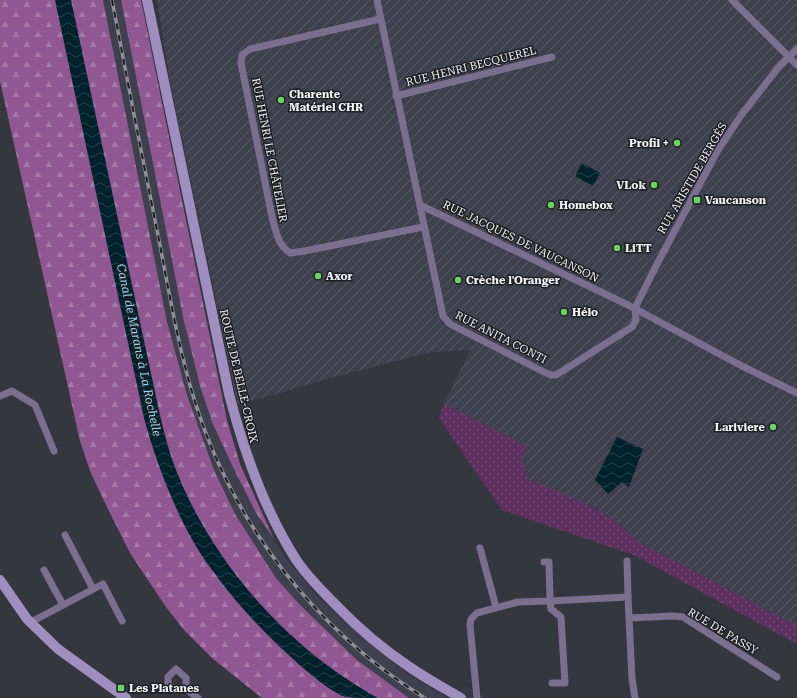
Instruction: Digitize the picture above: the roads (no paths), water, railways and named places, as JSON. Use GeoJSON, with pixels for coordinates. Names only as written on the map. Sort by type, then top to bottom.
{"type":"FeatureCollection","features":[{"type":"Feature","properties":{"kind":"street","name":"ROUTE DE BELLE-CROIX"},"geometry":{"type":"LineString","coordinates":[[147,0],[229,394],[245,450],[273,519],[298,562],[325,594],[356,626],[411,668],[461,698]]}},
{"type":"Feature","properties":{"kind":"street"},"geometry":{"type":"LineString","coordinates":[[377,0],[420,205]]}},
{"type":"Feature","properties":{"kind":"street"},"geometry":{"type":"LineString","coordinates":[[732,0],[797,65]]}},
{"type":"Feature","properties":{"kind":"street","name":"RUE HENRI LE CHÂTELIER"},"geometry":{"type":"LineString","coordinates":[[380,19],[250,49],[242,55],[241,63],[272,217],[277,237],[281,245],[290,253],[423,227]]}},
{"type":"Feature","properties":{"kind":"street","name":"RUE ARISTIDE BERGÈS"},"geometry":{"type":"LineString","coordinates":[[635,308],[718,150],[742,114],[778,68],[797,49]]}},
{"type":"Feature","properties":{"kind":"street","name":"RUE HENRI BECQUEREL"},"geometry":{"type":"LineString","coordinates":[[396,96],[552,57]]}},
{"type":"Feature","properties":{"kind":"street","name":"RUE ANITA CONTI"},"geometry":{"type":"LineString","coordinates":[[420,205],[423,227],[445,320],[450,324],[551,375],[556,375],[561,372],[632,326],[636,320],[635,308]]}},
{"type":"Feature","properties":{"kind":"street","name":"RUE JACQUES DE VAUCANSON"},"geometry":{"type":"LineString","coordinates":[[420,205],[635,308],[740,365],[797,393]]}},
{"type":"Feature","properties":{"kind":"street"},"geometry":{"type":"LineString","coordinates":[[0,396],[12,391],[35,405],[54,451]]}},
{"type":"Feature","properties":{"kind":"street"},"geometry":{"type":"LineString","coordinates":[[65,535],[93,589]]}},
{"type":"Feature","properties":{"kind":"street"},"geometry":{"type":"LineString","coordinates":[[480,548],[496,607]]}},
{"type":"Feature","properties":{"kind":"street"},"geometry":{"type":"LineString","coordinates":[[627,561],[632,679],[635,698]]}},
{"type":"Feature","properties":{"kind":"street"},"geometry":{"type":"LineString","coordinates":[[544,562],[549,562],[551,609],[561,617],[564,683],[552,682]]}},
{"type":"Feature","properties":{"kind":"street"},"geometry":{"type":"LineString","coordinates":[[44,570],[63,605]]}},
{"type":"Feature","properties":{"kind":"street"},"geometry":{"type":"LineString","coordinates":[[0,580],[31,622],[58,649],[126,698]]}},
{"type":"Feature","properties":{"kind":"street"},"geometry":{"type":"LineString","coordinates":[[31,622],[103,584],[122,621]]}},
{"type":"Feature","properties":{"kind":"street"},"geometry":{"type":"LineString","coordinates":[[477,698],[470,622],[477,613],[518,602],[628,597]]}},
{"type":"Feature","properties":{"kind":"street","name":"RUE DE PASSY"},"geometry":{"type":"LineString","coordinates":[[629,618],[683,617],[777,677]]}},
{"type":"Feature","properties":{"kind":"street"},"geometry":{"type":"LineString","coordinates":[[186,689],[198,698]]}},
{"type":"Feature","properties":{"kind":"water","name":"Canal de Marans à La Rochelle"},"geometry":{"type":"Polygon","coordinates":[[[55,0],[71,0],[161,418],[173,462],[188,498],[207,533],[230,567],[255,598],[283,627],[313,654],[345,678],[378,698],[345,697],[328,688],[302,667],[271,638],[236,600],[200,553],[171,497],[156,457],[144,418],[55,0]]]}},
{"type":"Feature","properties":{"kind":"water"},"geometry":{"type":"Polygon","coordinates":[[[582,163],[600,173],[593,186],[575,176],[582,163]]]}},
{"type":"Feature","properties":{"kind":"water"},"geometry":{"type":"Polygon","coordinates":[[[617,437],[643,449],[629,487],[622,482],[608,494],[595,480],[617,437]]]}},
{"type":"Feature","properties":{"kind":"railway"},"geometry":{"type":"LineString","coordinates":[[112,0],[179,340],[195,402],[211,447],[232,490],[256,532],[283,571],[314,607],[348,641],[385,671],[425,698]]}},
{"type":"Feature","properties":{"kind":"place","name":"Charente Matériel CHR"},"geometry":{"type":"Point","coordinates":[281,100]}},
{"type":"Feature","properties":{"kind":"place","name":"Profil +"},"geometry":{"type":"Point","coordinates":[677,143]}},
{"type":"Feature","properties":{"kind":"place","name":"VLok"},"geometry":{"type":"Point","coordinates":[654,185]}},
{"type":"Feature","properties":{"kind":"place","name":"Vaucanson"},"geometry":{"type":"Point","coordinates":[697,200]}},
{"type":"Feature","properties":{"kind":"place","name":"Homebox"},"geometry":{"type":"Point","coordinates":[551,205]}},
{"type":"Feature","properties":{"kind":"place","name":"LiTT"},"geometry":{"type":"Point","coordinates":[617,248]}},
{"type":"Feature","properties":{"kind":"place","name":"Axor"},"geometry":{"type":"Point","coordinates":[318,276]}},
{"type":"Feature","properties":{"kind":"place","name":"Crèche l'Oranger"},"geometry":{"type":"Point","coordinates":[458,280]}},
{"type":"Feature","properties":{"kind":"place","name":"Hélo"},"geometry":{"type":"Point","coordinates":[564,312]}},
{"type":"Feature","properties":{"kind":"place","name":"Lariviere"},"geometry":{"type":"Point","coordinates":[773,427]}},
{"type":"Feature","properties":{"kind":"place","name":"Les Platanes"},"geometry":{"type":"Point","coordinates":[121,688]}}]}
